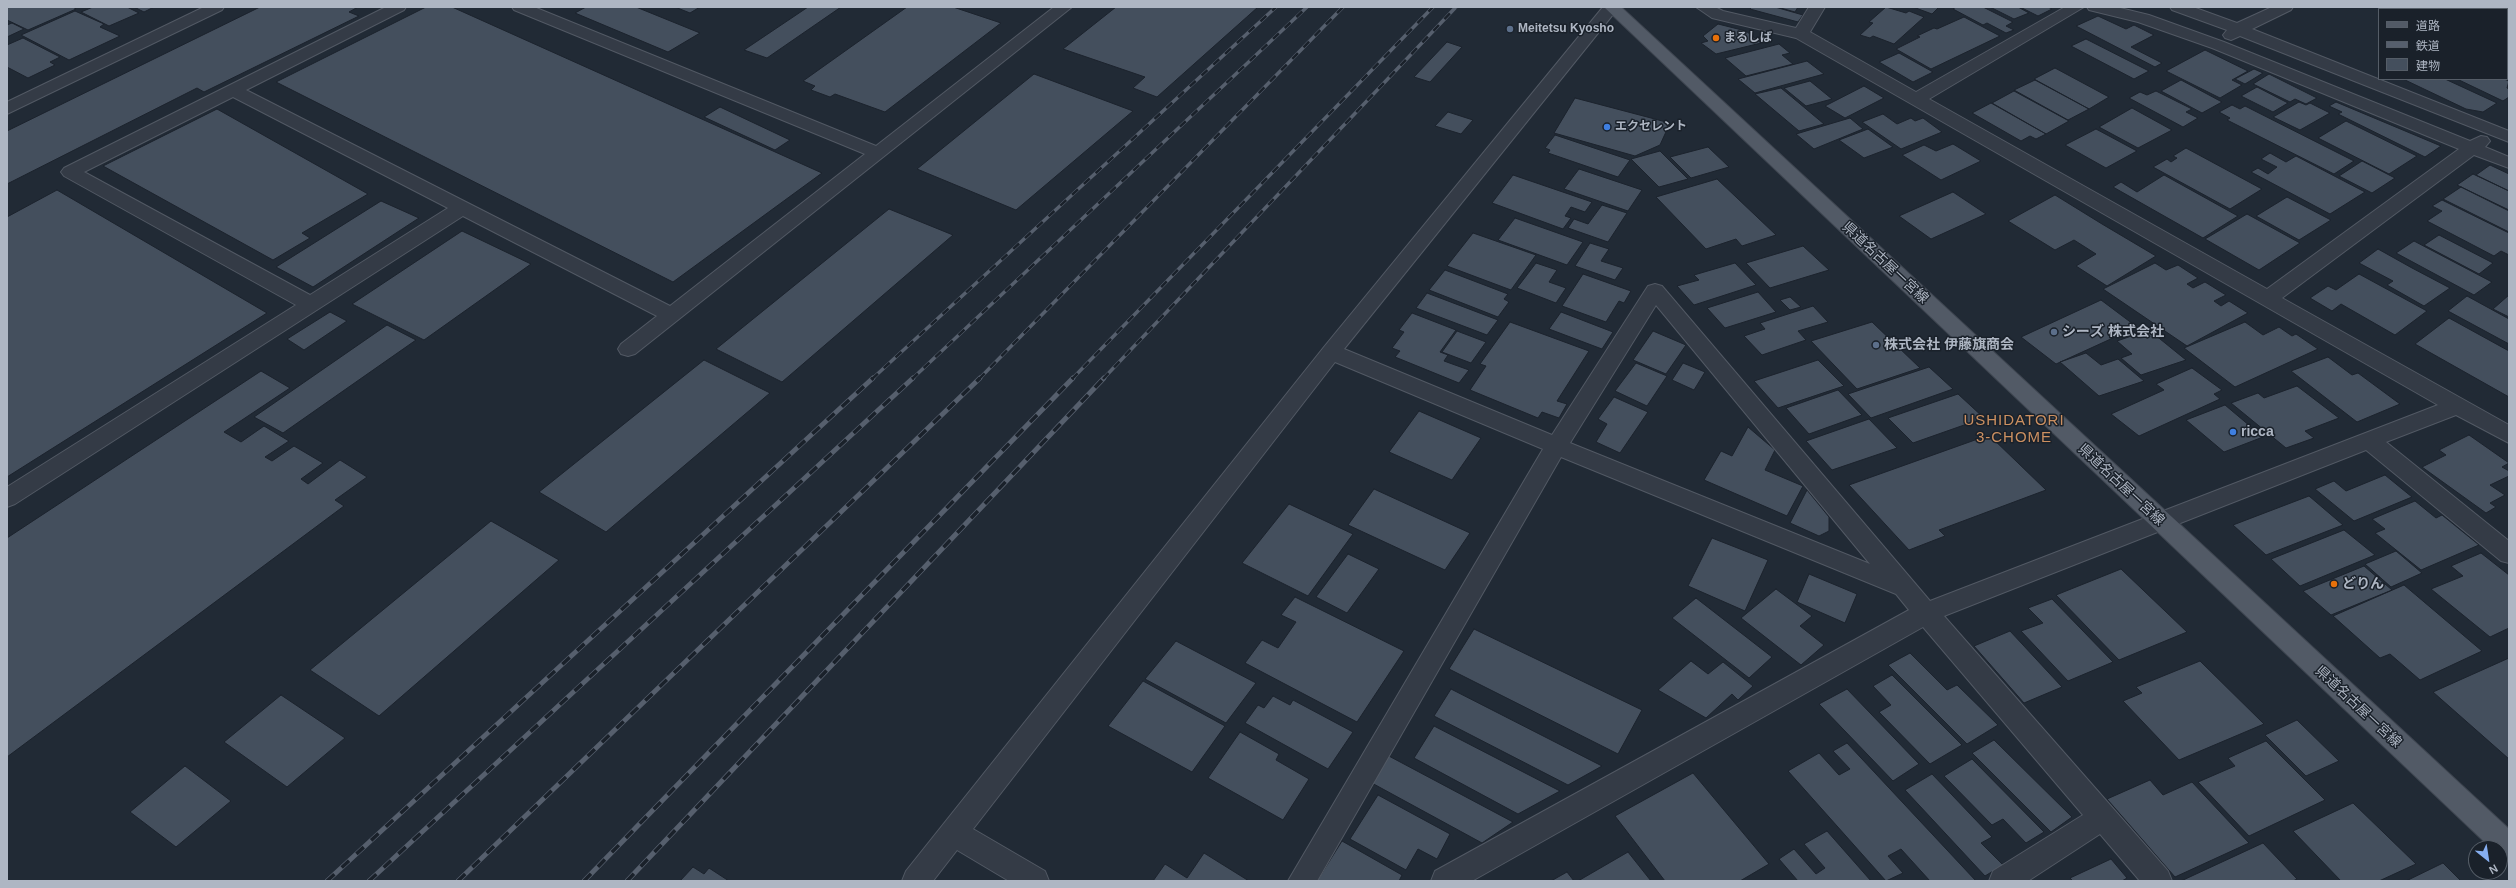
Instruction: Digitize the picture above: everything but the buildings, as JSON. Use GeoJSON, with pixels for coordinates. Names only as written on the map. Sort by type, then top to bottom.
{"type":"FeatureCollection","features":[{"type":"Feature","properties":{"kind":"main road","name":"県道名古屋一宮線"},"geometry":{"type":"LineString","coordinates":[[1612,7],[2161,523],[2509,847]]}},
{"type":"Feature","properties":{"kind":"street"},"geometry":{"type":"LineString","coordinates":[[7,109],[216,7]]}},
{"type":"Feature","properties":{"kind":"street"},"geometry":{"type":"LineString","coordinates":[[310,304],[70,172],[398,7]]}},
{"type":"Feature","properties":{"kind":"street"},"geometry":{"type":"LineString","coordinates":[[520,7],[878,153]]}},
{"type":"Feature","properties":{"kind":"street"},"geometry":{"type":"LineString","coordinates":[[628,349],[1064,7]]}},
{"type":"Feature","properties":{"kind":"street"},"geometry":{"type":"LineString","coordinates":[[916,881],[1331,352],[1612,7]]}},
{"type":"Feature","properties":{"kind":"street"},"geometry":{"type":"LineString","coordinates":[[1704,7],[1718,15],[1801,34],[2457,406],[2506,430]]}},
{"type":"Feature","properties":{"kind":"street"},"geometry":{"type":"LineString","coordinates":[[1801,34],[1817,7]]}},
{"type":"Feature","properties":{"kind":"street"},"geometry":{"type":"LineString","coordinates":[[1917,99],[2076,7]]}},
{"type":"Feature","properties":{"kind":"street"},"geometry":{"type":"LineString","coordinates":[[2094,7],[2143,18],[2218,45],[2509,163]]}},
{"type":"Feature","properties":{"kind":"street"},"geometry":{"type":"LineString","coordinates":[[2178,7],[2504,130]]}},
{"type":"Feature","properties":{"kind":"street"},"geometry":{"type":"LineString","coordinates":[[2218,45],[2238,29],[2285,7]]}},
{"type":"Feature","properties":{"kind":"street"},"geometry":{"type":"LineString","coordinates":[[233,90],[671,315]]}},
{"type":"Feature","properties":{"kind":"street"},"geometry":{"type":"LineString","coordinates":[[2268,298],[2471,148],[2504,130]]}},
{"type":"Feature","properties":{"kind":"street"},"geometry":{"type":"LineString","coordinates":[[7,498],[462,208]]}},
{"type":"Feature","properties":{"kind":"street"},"geometry":{"type":"LineString","coordinates":[[1302,881],[1556,446],[1655,291],[1926,613],[2158,881]]}},
{"type":"Feature","properties":{"kind":"street"},"geometry":{"type":"LineString","coordinates":[[1331,352],[1556,446],[1906,588]]}},
{"type":"Feature","properties":{"kind":"street"},"geometry":{"type":"LineString","coordinates":[[1445,881],[1926,613],[2161,523],[2457,406]]}},
{"type":"Feature","properties":{"kind":"street"},"geometry":{"type":"LineString","coordinates":[[2369,441],[2509,554]]}},
{"type":"Feature","properties":{"kind":"street"},"geometry":{"type":"LineString","coordinates":[[2003,881],[2103,816]]}},
{"type":"Feature","properties":{"kind":"street"},"geometry":{"type":"LineString","coordinates":[[954,833],[1035,881]]}},
{"type":"Feature","properties":{"kind":"railway"},"geometry":{"type":"LineString","coordinates":[[872,379],[1276,7]]}},
{"type":"Feature","properties":{"kind":"railway"},"geometry":{"type":"LineString","coordinates":[[912,379],[1307,7]]}},
{"type":"Feature","properties":{"kind":"railway"},"geometry":{"type":"LineString","coordinates":[[980,378],[1343,7]]}},
{"type":"Feature","properties":{"kind":"railway"},"geometry":{"type":"LineString","coordinates":[[1072,379],[1433,7]]}},
{"type":"Feature","properties":{"kind":"railway"},"geometry":{"type":"LineString","coordinates":[[1103,379],[1456,7]]}},
{"type":"Feature","properties":{"kind":"railway"},"geometry":{"type":"LineString","coordinates":[[327,881],[873,378]]}},
{"type":"Feature","properties":{"kind":"railway"},"geometry":{"type":"LineString","coordinates":[[369,881],[913,378]]}},
{"type":"Feature","properties":{"kind":"railway"},"geometry":{"type":"LineString","coordinates":[[458,881],[980,378]]}},
{"type":"Feature","properties":{"kind":"railway"},"geometry":{"type":"LineString","coordinates":[[584,881],[1073,378]]}},
{"type":"Feature","properties":{"kind":"railway"},"geometry":{"type":"LineString","coordinates":[[627,881],[1104,378]]}},
{"type":"Feature","properties":{"kind":"place","name":"Meitetsu Kyosho"},"geometry":{"type":"Point","coordinates":[1510,29]}},
{"type":"Feature","properties":{"kind":"place","name":"まるしば"},"geometry":{"type":"Point","coordinates":[1716,38]}},
{"type":"Feature","properties":{"kind":"place","name":"エクセレント"},"geometry":{"type":"Point","coordinates":[1607,127]}},
{"type":"Feature","properties":{"kind":"place","name":"シーズ 株式会社"},"geometry":{"type":"Point","coordinates":[2054,332]}},
{"type":"Feature","properties":{"kind":"place","name":"株式会社 伊藤旗商会"},"geometry":{"type":"Point","coordinates":[1876,345]}},
{"type":"Feature","properties":{"kind":"place","name":"ricca"},"geometry":{"type":"Point","coordinates":[2233,432]}},
{"type":"Feature","properties":{"kind":"place","name":"どりん"},"geometry":{"type":"Point","coordinates":[2334,584]}},
{"type":"Feature","properties":{"kind":"district","name":"USHIDATORI 3-CHOME"},"geometry":{"type":"Point","coordinates":[2014,430]}}]}
